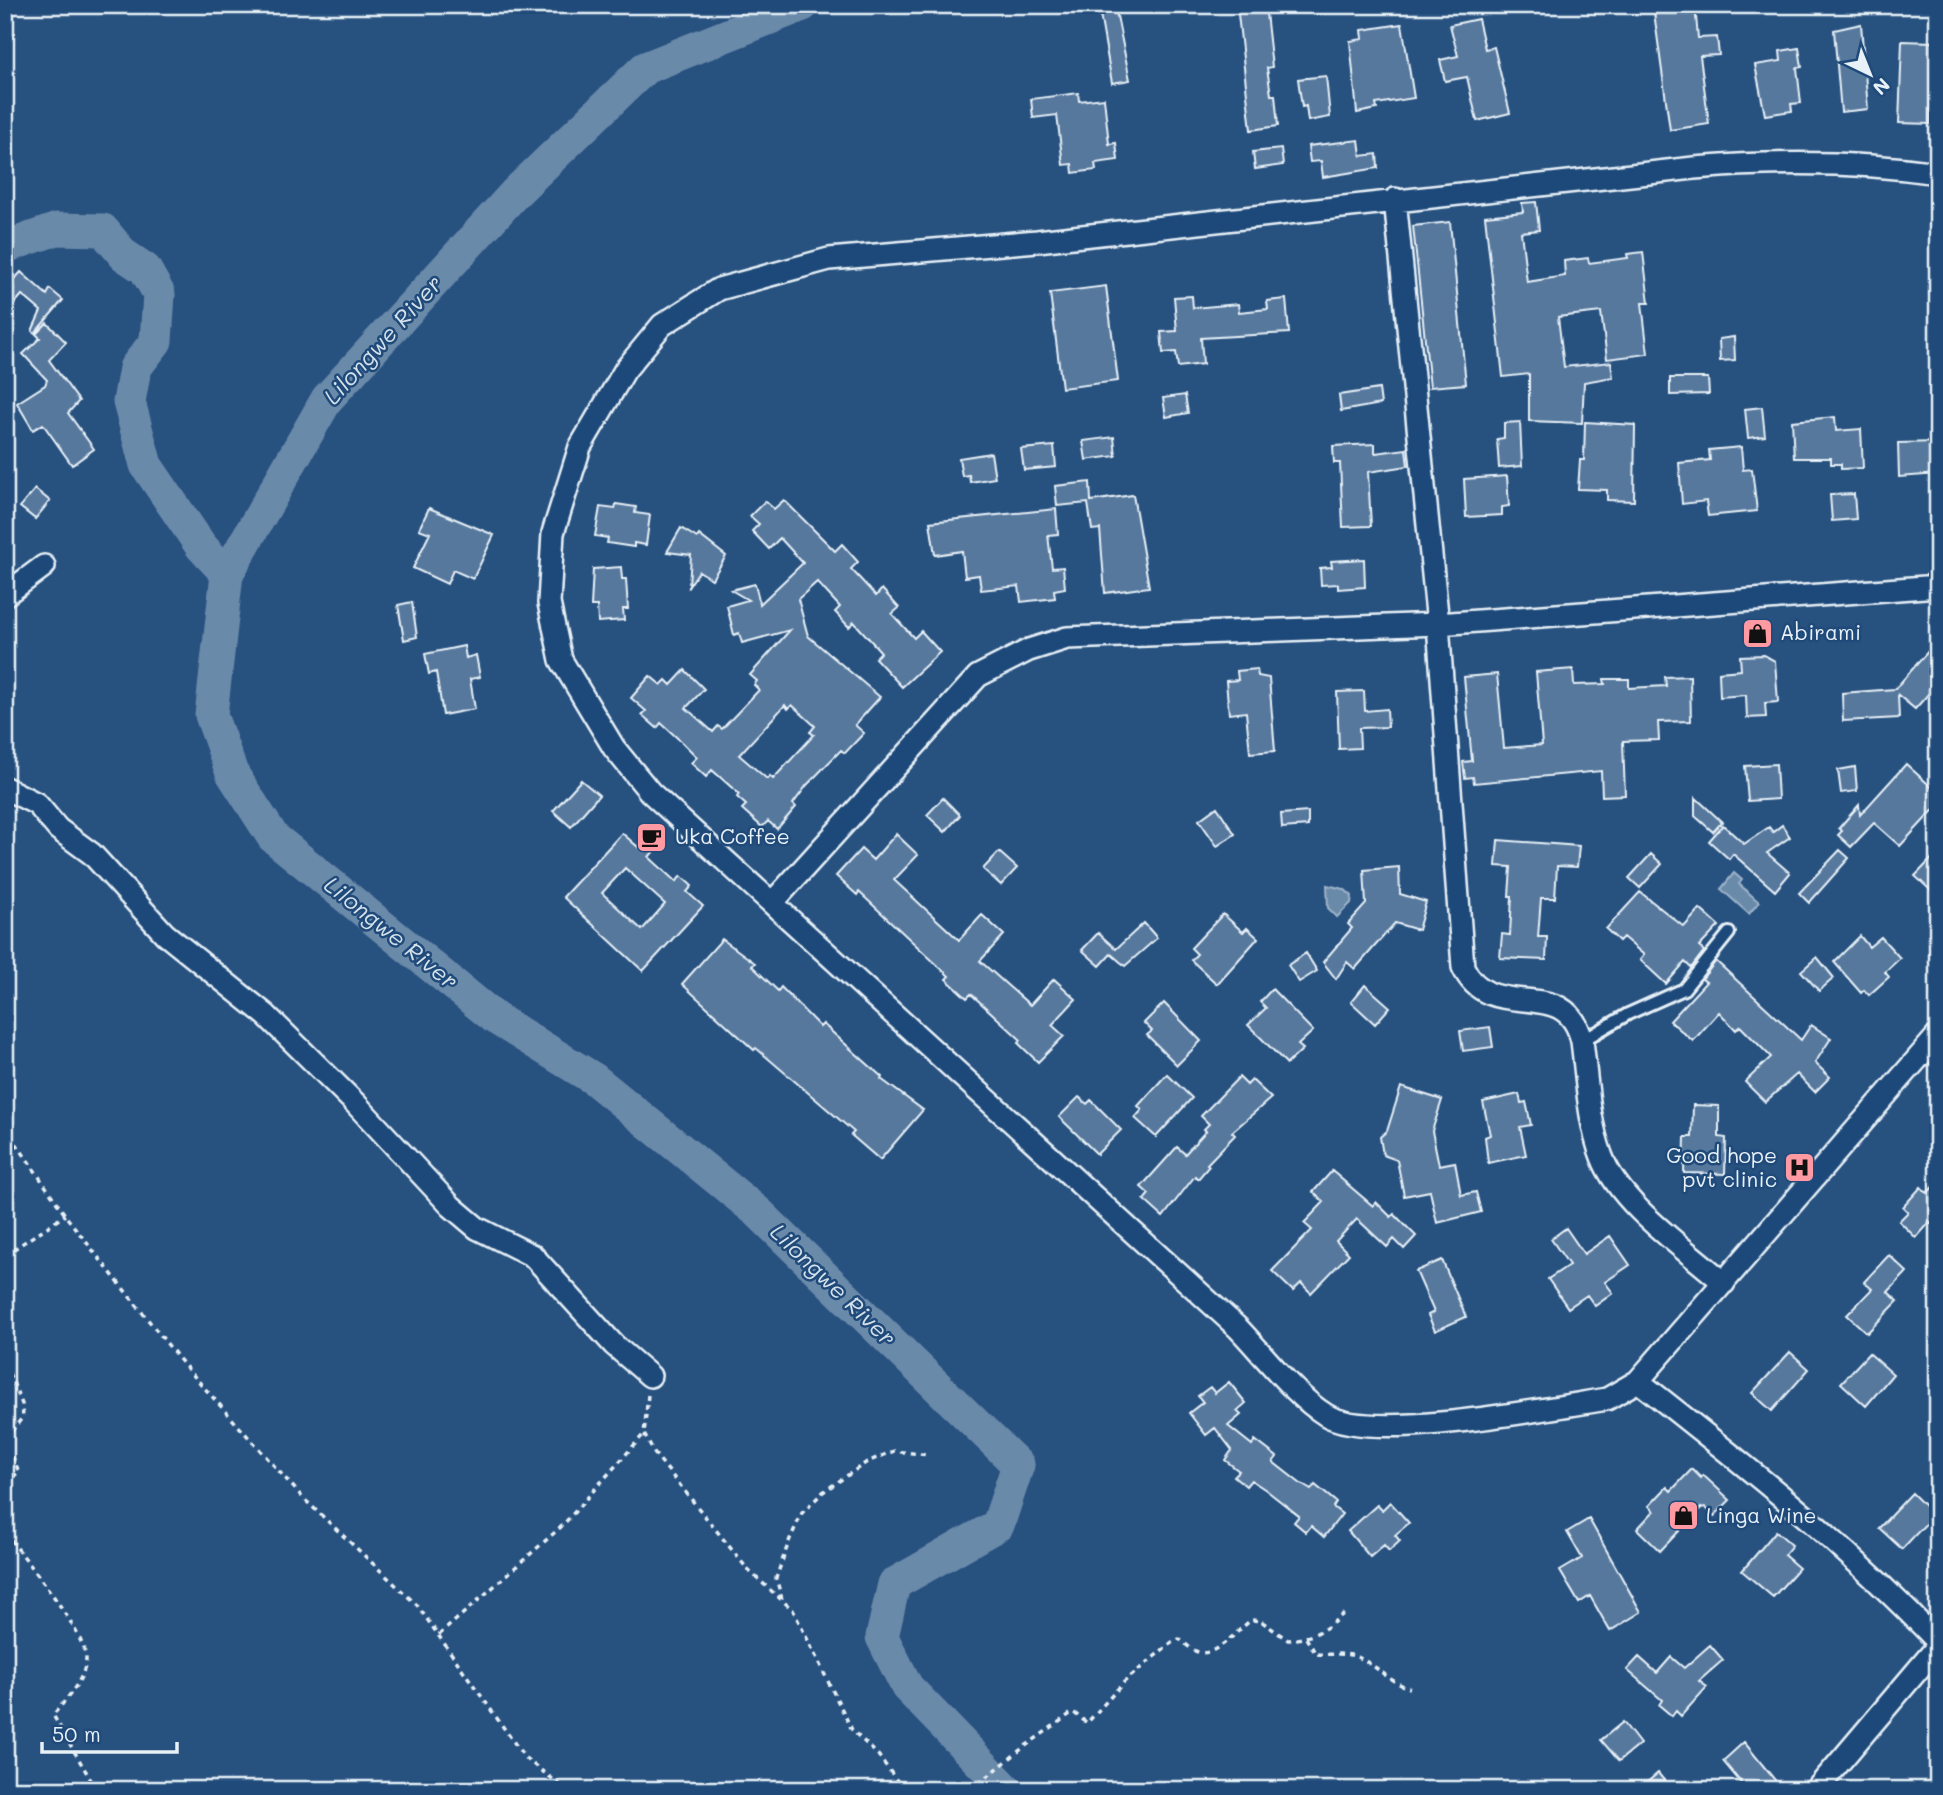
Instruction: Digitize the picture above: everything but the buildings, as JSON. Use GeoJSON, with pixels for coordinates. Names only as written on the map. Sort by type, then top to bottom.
{"type":"FeatureCollection","features":[{"type":"Feature","properties":{"kind":"street"},"geometry":{"type":"LineString","coordinates":[[1938,173],[1871,164],[1772,162],[1395,199],[1037,241],[829,259],[719,289],[662,325],[625,370],[580,447],[553,533],[549,603],[561,660],[614,748],[650,792],[1238,1328],[1314,1406],[1327,1416],[1354,1425],[1482,1419],[1607,1399],[1638,1381],[1938,1035]]}},
{"type":"Feature","properties":{"kind":"street"},"geometry":{"type":"LineString","coordinates":[[1395,199],[1438,624],[1463,967],[1478,990],[1491,996],[1549,1003],[1561,1008],[1579,1027],[1596,1139],[1603,1160],[1630,1200],[1724,1283]]}},
{"type":"Feature","properties":{"kind":"street"},"geometry":{"type":"LineString","coordinates":[[5,595],[44,566]]}},
{"type":"Feature","properties":{"kind":"street"},"geometry":{"type":"LineString","coordinates":[[773,902],[978,676],[1029,650],[1067,638],[1438,624],[1938,586]]}},
{"type":"Feature","properties":{"kind":"street"},"geometry":{"type":"LineString","coordinates":[[5,788],[37,804],[58,829],[92,854],[165,934],[265,1015],[356,1104],[451,1206],[477,1228],[533,1256],[614,1345],[650,1376]]}},
{"type":"Feature","properties":{"kind":"street"},"geometry":{"type":"LineString","coordinates":[[1638,1381],[1818,1524],[1878,1578],[1938,1644],[1816,1790]]}},
{"type":"Feature","properties":{"kind":"lane"},"geometry":{"type":"LineString","coordinates":[[1582,1041],[1628,1014],[1684,989],[1729,933]]}},
{"type":"Feature","properties":{"kind":"path"},"geometry":{"type":"LineString","coordinates":[[5,1127],[65,1215],[184,1366],[303,1498],[417,1605],[525,1758],[567,1790]]}},
{"type":"Feature","properties":{"kind":"path"},"geometry":{"type":"LineString","coordinates":[[5,1255],[65,1215]]}},
{"type":"Feature","properties":{"kind":"path"},"geometry":{"type":"LineString","coordinates":[[5,1364],[22,1404],[23,1417],[6,1438],[6,1450],[19,1472],[5,1483]]}},
{"type":"Feature","properties":{"kind":"path"},"geometry":{"type":"LineString","coordinates":[[650,1376],[644,1434],[654,1452],[749,1571],[793,1610],[852,1730],[878,1755],[904,1790]]}},
{"type":"Feature","properties":{"kind":"path"},"geometry":{"type":"LineString","coordinates":[[439,1635],[562,1526],[644,1434]]}},
{"type":"Feature","properties":{"kind":"path"},"geometry":{"type":"LineString","coordinates":[[783,1601],[776,1578],[802,1513],[823,1492],[867,1462],[894,1451],[929,1455]]}},
{"type":"Feature","properties":{"kind":"path"},"geometry":{"type":"LineString","coordinates":[[5,1532],[46,1585],[79,1639],[86,1659],[81,1675],[53,1715],[96,1789]]}},
{"type":"Feature","properties":{"kind":"path"},"geometry":{"type":"LineString","coordinates":[[971,1790],[1024,1746],[1073,1712],[1087,1723],[1104,1708],[1124,1682],[1179,1639],[1195,1651],[1204,1653],[1214,1650],[1251,1620],[1261,1621],[1288,1640],[1306,1638],[1328,1628],[1344,1613]]}},
{"type":"Feature","properties":{"kind":"path"},"geometry":{"type":"LineString","coordinates":[[1306,1638],[1316,1654],[1349,1654],[1373,1665],[1394,1684],[1410,1688]]}},
{"type":"Feature","properties":{"kind":"path"},"geometry":{"type":"LineString","coordinates":[[72,1790],[88,1783],[96,1789]]}},
{"type":"Feature","properties":{"kind":"water"},"geometry":{"type":"Polygon","coordinates":[[[1734,873],[1742,880],[1739,884],[1759,902],[1749,914],[1721,889],[1734,873]]]}},
{"type":"Feature","properties":{"kind":"water"},"geometry":{"type":"Polygon","coordinates":[[[1327,885],[1344,889],[1352,896],[1351,903],[1337,917],[1328,908],[1327,885]]]}},
{"type":"Feature","properties":{"kind":"waterway","name":"Lilongwe River"},"geometry":{"type":"LineString","coordinates":[[803,5],[645,68],[516,192],[327,399],[227,574],[211,715],[232,773],[273,837],[495,1018],[594,1079],[759,1213],[1018,1465],[998,1525],[894,1584],[882,1637],[907,1687],[1007,1790]]}},
{"type":"Feature","properties":{"kind":"waterway"},"geometry":{"type":"LineString","coordinates":[[5,247],[57,229],[103,230],[124,255],[145,269],[159,294],[156,341],[135,368],[129,402],[146,465],[201,546],[227,574]]}},
{"type":"Feature","properties":{"kind":"place","name":"Abirami"},"geometry":{"type":"Point","coordinates":[1757,633]}},
{"type":"Feature","properties":{"kind":"place","name":"Uka Coffee"},"geometry":{"type":"Point","coordinates":[652,837]}},
{"type":"Feature","properties":{"kind":"place","name":"Good hope pvt clinic"},"geometry":{"type":"Point","coordinates":[1800,1168]}},
{"type":"Feature","properties":{"kind":"place","name":"Linga Wine"},"geometry":{"type":"Point","coordinates":[1683,1516]}}]}
